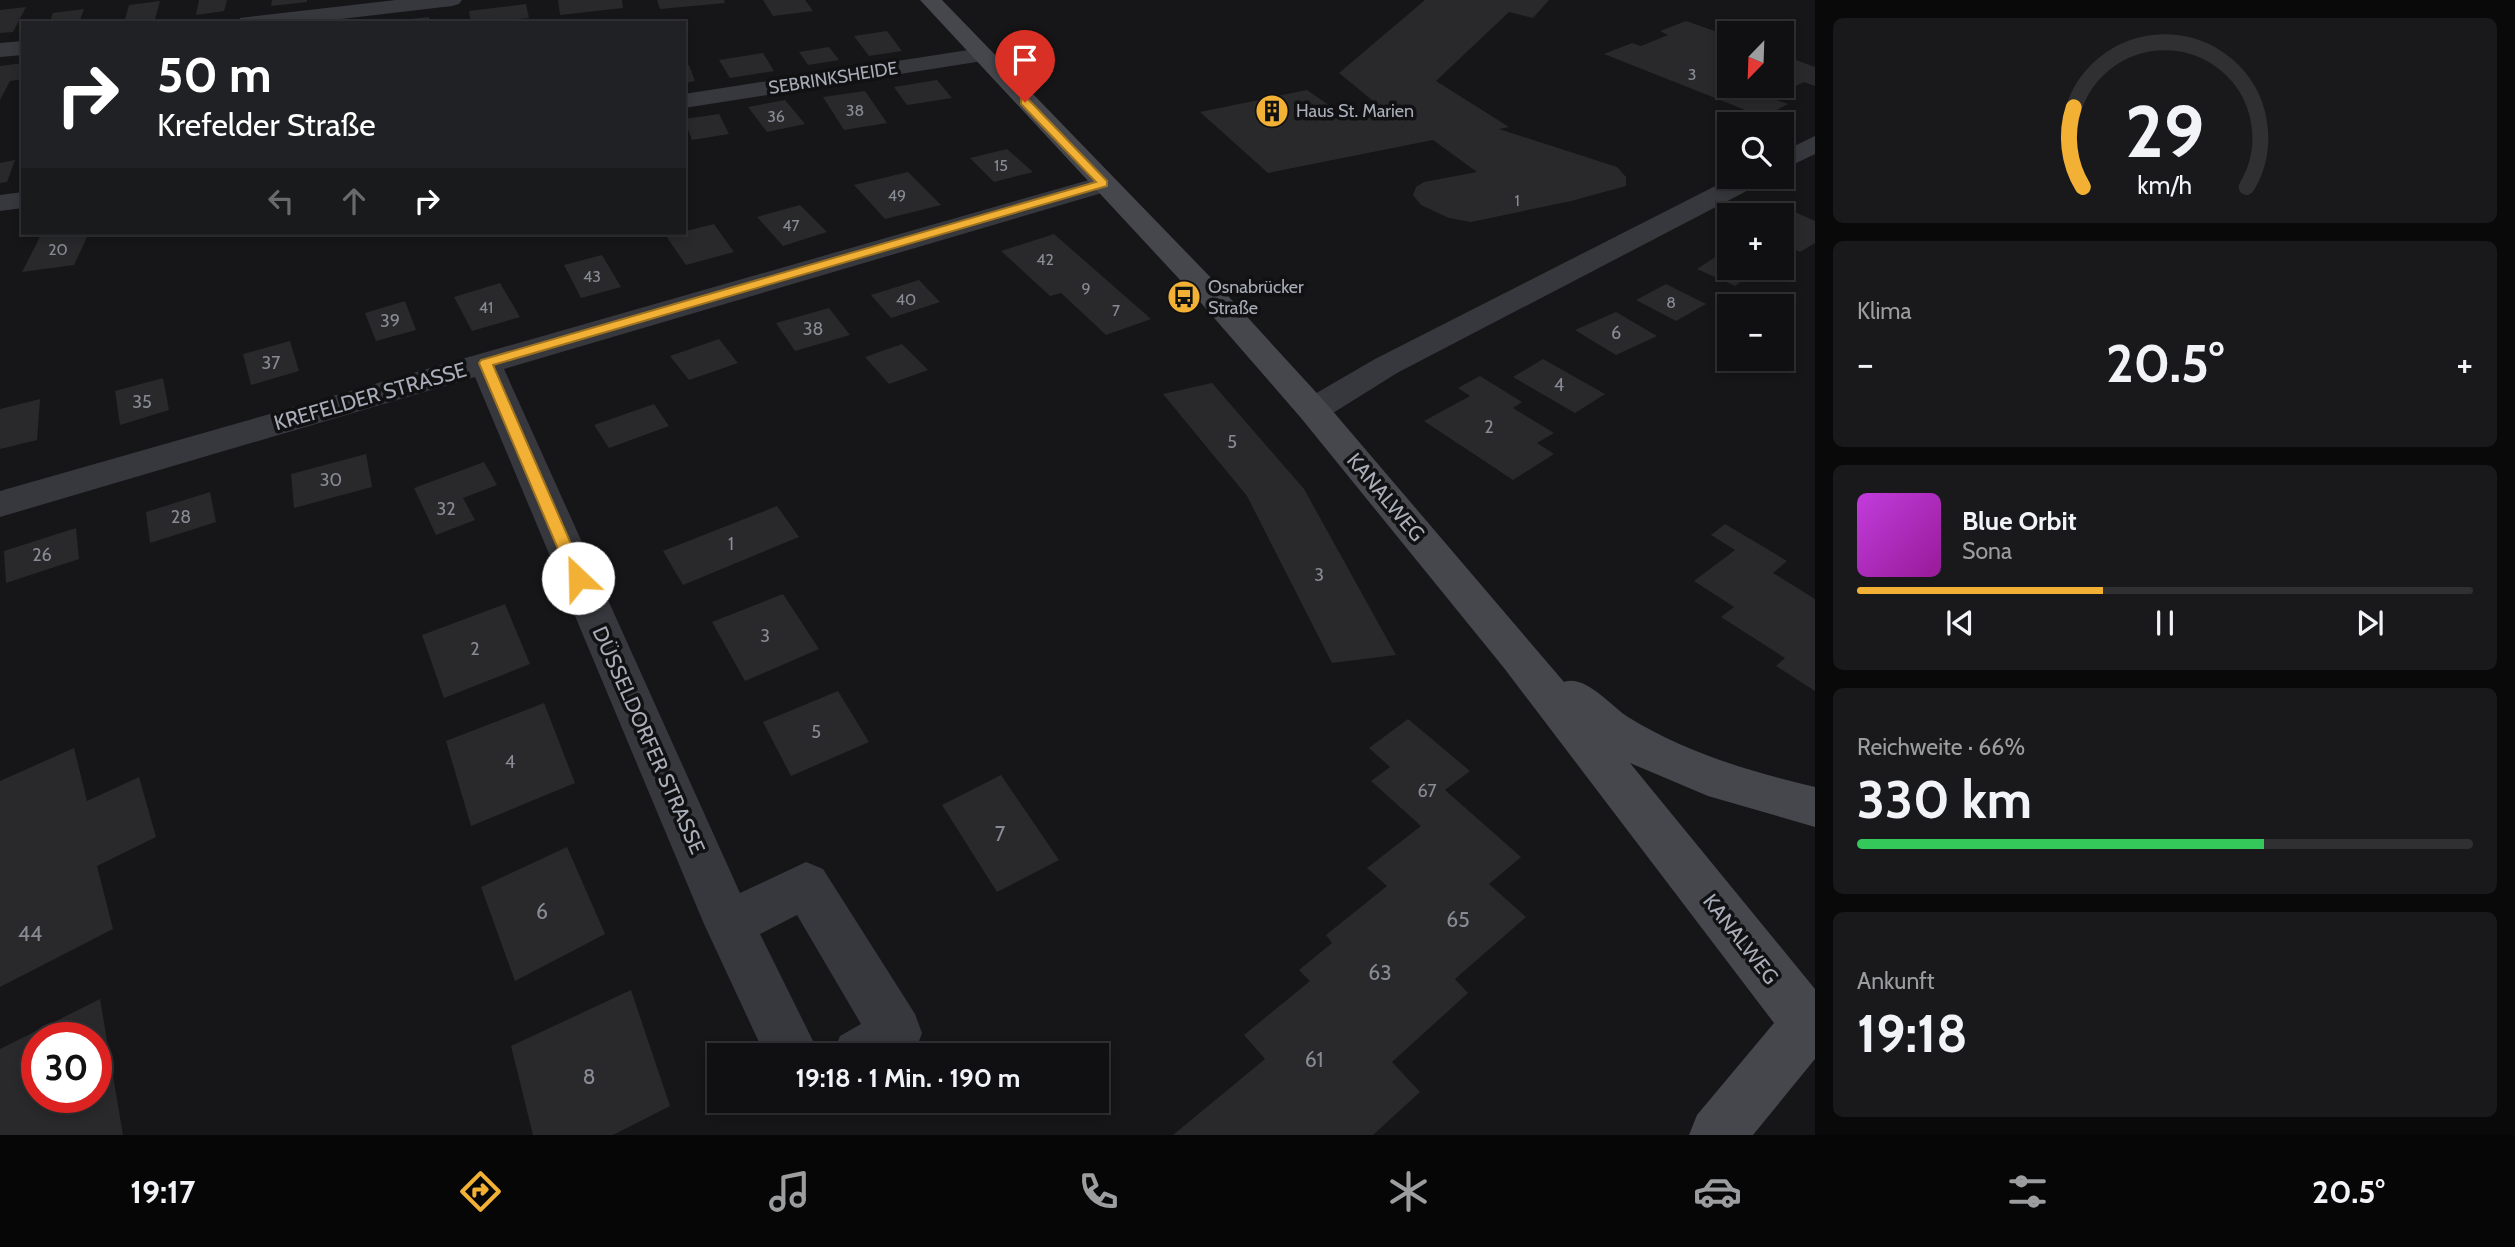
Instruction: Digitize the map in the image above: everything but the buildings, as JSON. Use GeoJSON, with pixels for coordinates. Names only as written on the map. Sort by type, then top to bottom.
{"type":"FeatureCollection","features":[{"type":"Feature","properties":{"kind":"street"},"geometry":{"type":"LineString","coordinates":[[266,21],[452,0]]}},
{"type":"Feature","properties":{"kind":"street","name":"KANALWEG"},"geometry":{"type":"LineString","coordinates":[[930,0],[1206,290],[1312,410],[1519,656],[1812,1024]]}},
{"type":"Feature","properties":{"kind":"street"},"geometry":{"type":"LineString","coordinates":[[0,50],[21,48]]}},
{"type":"Feature","properties":{"kind":"street","name":"SEBRINKSHEIDE"},"geometry":{"type":"LineString","coordinates":[[686,101],[981,55]]}},
{"type":"Feature","properties":{"kind":"street"},"geometry":{"type":"LineString","coordinates":[[1794,155],[1815,144]]}},
{"type":"Feature","properties":{"kind":"street","name":"KREFELDER STRASSE"},"geometry":{"type":"LineString","coordinates":[[0,504],[1103,184]]}},
{"type":"Feature","properties":{"kind":"street"},"geometry":{"type":"LineString","coordinates":[[1312,410],[1386,366],[1730,189]]}},
{"type":"Feature","properties":{"kind":"street"},"geometry":{"type":"LineString","coordinates":[[0,203],[21,200]]}},
{"type":"Feature","properties":{"kind":"street","name":"DÜSSELDORFER STRASSE"},"geometry":{"type":"LineString","coordinates":[[485,363],[729,925],[787,1043]]}},
{"type":"Feature","properties":{"kind":"street"},"geometry":{"type":"LineString","coordinates":[[1519,656],[1609,729],[1677,765],[1759,794],[1815,807]]}},
{"type":"Feature","properties":{"kind":"street"},"geometry":{"type":"LineString","coordinates":[[729,925],[806,885],[896,1033],[879,1043]]}},
{"type":"Feature","properties":{"kind":"street"},"geometry":{"type":"LineString","coordinates":[[1717,1135],[1812,1024]]}},
{"type":"Feature","properties":{"kind":"place","name":"Haus St. Marien"},"geometry":{"type":"Point","coordinates":[1272,111]}},
{"type":"Feature","properties":{"kind":"place","name":"Osnabrücker Straße"},"geometry":{"type":"Point","coordinates":[1184,297]}},
{"type":"Feature","properties":{"kind":"route"},"geometry":{"type":"LineString","coordinates":[[578,578],[485,363],[1103,184],[1025,102]]}}]}
